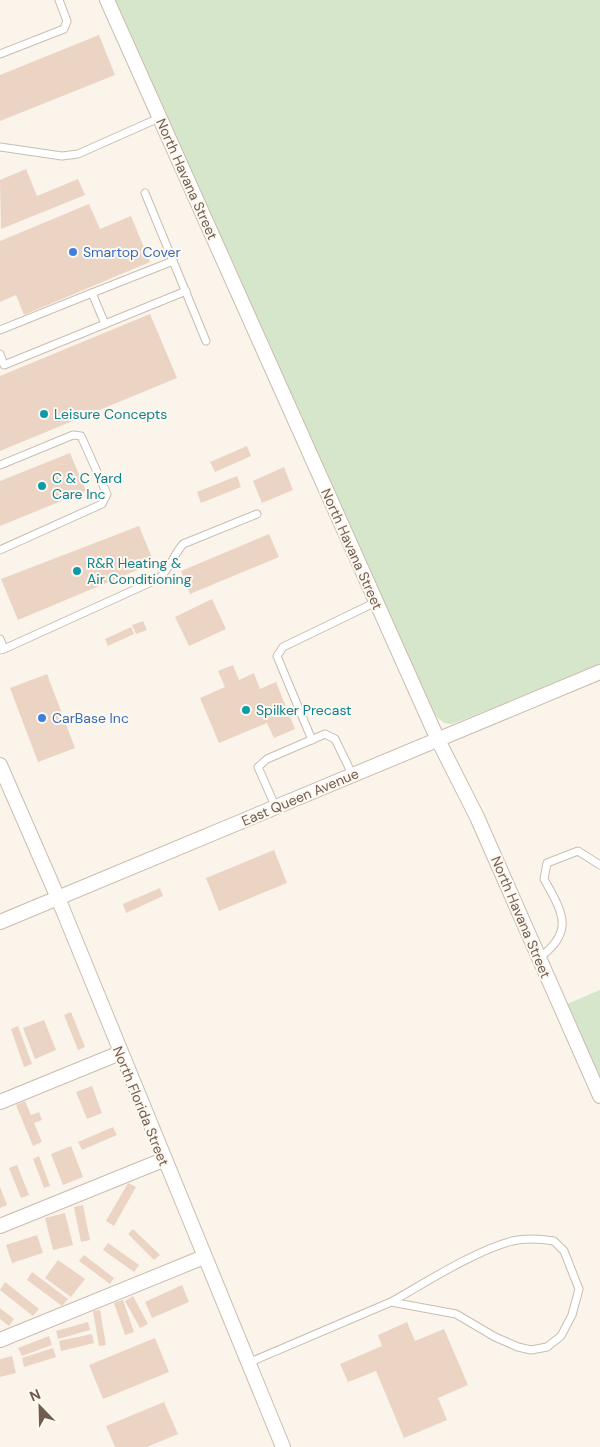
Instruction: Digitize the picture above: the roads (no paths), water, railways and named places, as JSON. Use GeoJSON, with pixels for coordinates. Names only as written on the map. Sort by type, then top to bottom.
{"type":"FeatureCollection","features":[{"type":"Feature","properties":{"kind":"street","name":"North Havana Street"},"geometry":{"type":"LineString","coordinates":[[106,0],[438,740],[477,817],[600,1096]]}},
{"type":"Feature","properties":{"kind":"street","name":"East Queen Avenue"},"geometry":{"type":"LineString","coordinates":[[0,922],[600,672]]}},
{"type":"Feature","properties":{"kind":"street","name":"North Florida Street"},"geometry":{"type":"LineString","coordinates":[[0,765],[58,898],[163,1160],[282,1447]]}},
{"type":"Feature","properties":{"kind":"street"},"geometry":{"type":"LineString","coordinates":[[0,1102],[120,1052]]}},
{"type":"Feature","properties":{"kind":"street"},"geometry":{"type":"LineString","coordinates":[[0,1226],[163,1160]]}},
{"type":"Feature","properties":{"kind":"street"},"geometry":{"type":"LineString","coordinates":[[0,1340],[204,1257]]}},
{"type":"Feature","properties":{"kind":"lane"},"geometry":{"type":"LineString","coordinates":[[0,54],[64,29],[68,22],[59,0]]}},
{"type":"Feature","properties":{"kind":"lane"},"geometry":{"type":"LineString","coordinates":[[0,147],[62,156],[78,154],[159,118]]}},
{"type":"Feature","properties":{"kind":"lane"},"geometry":{"type":"LineString","coordinates":[[145,193],[206,341]]}},
{"type":"Feature","properties":{"kind":"lane"},"geometry":{"type":"LineString","coordinates":[[0,330],[173,261]]}},
{"type":"Feature","properties":{"kind":"lane"},"geometry":{"type":"LineString","coordinates":[[0,354],[2,366],[186,291]]}},
{"type":"Feature","properties":{"kind":"lane"},"geometry":{"type":"LineString","coordinates":[[92,294],[104,324]]}},
{"type":"Feature","properties":{"kind":"lane"},"geometry":{"type":"LineString","coordinates":[[0,465],[73,435],[81,436],[106,494],[102,504],[0,550]]}},
{"type":"Feature","properties":{"kind":"lane"},"geometry":{"type":"LineString","coordinates":[[0,639],[2,649],[158,579],[169,570],[176,552],[183,544],[257,514]]}},
{"type":"Feature","properties":{"kind":"lane"},"geometry":{"type":"LineString","coordinates":[[312,740],[277,656],[283,647],[376,602]]}},
{"type":"Feature","properties":{"kind":"lane"},"geometry":{"type":"LineString","coordinates":[[276,808],[258,767],[267,759],[325,734],[335,739],[353,776]]}},
{"type":"Feature","properties":{"kind":"lane"},"geometry":{"type":"LineString","coordinates":[[539,958],[554,947],[562,931],[562,920],[555,898],[544,879],[547,863],[578,851],[600,865]]}},
{"type":"Feature","properties":{"kind":"lane"},"geometry":{"type":"LineString","coordinates":[[248,1363],[391,1302],[444,1272],[512,1241],[537,1239],[554,1241],[564,1251],[579,1289],[572,1314],[562,1336],[547,1347],[530,1350],[495,1337],[456,1314],[391,1302]]}},
{"type":"Feature","properties":{"kind":"place","name":"Smartop Cover"},"geometry":{"type":"Point","coordinates":[73,252]}},
{"type":"Feature","properties":{"kind":"place","name":"Leisure Concepts"},"geometry":{"type":"Point","coordinates":[44,414]}},
{"type":"Feature","properties":{"kind":"place","name":"C & C Yard Care Inc"},"geometry":{"type":"Point","coordinates":[42,486]}},
{"type":"Feature","properties":{"kind":"place","name":"R&R Heating & Air Conditioning"},"geometry":{"type":"Point","coordinates":[77,571]}},
{"type":"Feature","properties":{"kind":"place","name":"Spilker Precast"},"geometry":{"type":"Point","coordinates":[246,710]}},
{"type":"Feature","properties":{"kind":"place","name":"CarBase Inc"},"geometry":{"type":"Point","coordinates":[42,718]}}]}
